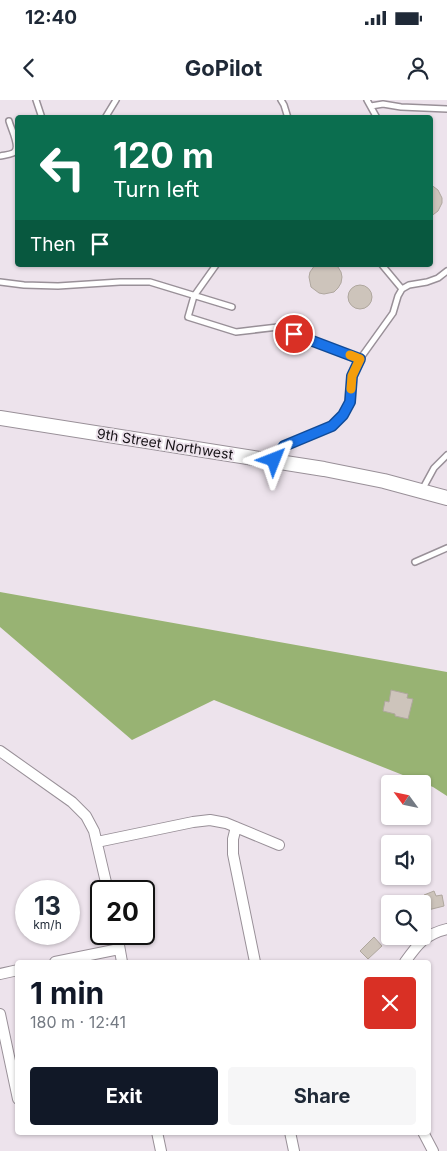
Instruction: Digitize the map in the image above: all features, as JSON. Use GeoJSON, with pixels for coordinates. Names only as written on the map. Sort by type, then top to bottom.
{"type":"FeatureCollection","features":[{"type":"Feature","properties":{"kind":"street","name":"9th Street Northwest"},"geometry":{"type":"LineString","coordinates":[[0,418],[274,460],[350,474],[421,490],[447,498]]}},
{"type":"Feature","properties":{"kind":"street"},"geometry":{"type":"LineString","coordinates":[[0,751],[80,808],[91,824],[106,880]]}},
{"type":"Feature","properties":{"kind":"street"},"geometry":{"type":"LineString","coordinates":[[97,842],[203,820],[218,821],[236,827],[279,846]]}},
{"type":"Feature","properties":{"kind":"street"},"geometry":{"type":"LineString","coordinates":[[236,827],[232,854],[254,960]]}},
{"type":"Feature","properties":{"kind":"street"},"geometry":{"type":"LineString","coordinates":[[406,960],[421,940],[447,928]]}},
{"type":"Feature","properties":{"kind":"street"},"geometry":{"type":"LineString","coordinates":[[119,945],[122,960]]}},
{"type":"Feature","properties":{"kind":"street"},"geometry":{"type":"LineString","coordinates":[[65,960],[120,949]]}},
{"type":"Feature","properties":{"kind":"street"},"geometry":{"type":"LineString","coordinates":[[0,974],[15,971]]}},
{"type":"Feature","properties":{"kind":"street"},"geometry":{"type":"LineString","coordinates":[[0,1014],[15,1086]]}},
{"type":"Feature","properties":{"kind":"street"},"geometry":{"type":"LineString","coordinates":[[158,1135],[161,1151]]}},
{"type":"Feature","properties":{"kind":"street"},"geometry":{"type":"LineString","coordinates":[[291,1135],[294,1151]]}},
{"type":"Feature","properties":{"kind":"street"},"geometry":{"type":"LineString","coordinates":[[425,1135],[433,1151]]}},
{"type":"Feature","properties":{"kind":"lane"},"geometry":{"type":"LineString","coordinates":[[36,100],[41,115]]}},
{"type":"Feature","properties":{"kind":"lane"},"geometry":{"type":"LineString","coordinates":[[281,100],[287,115]]}},
{"type":"Feature","properties":{"kind":"lane"},"geometry":{"type":"LineString","coordinates":[[367,100],[376,115]]}},
{"type":"Feature","properties":{"kind":"lane"},"geometry":{"type":"LineString","coordinates":[[107,115],[114,101]]}},
{"type":"Feature","properties":{"kind":"lane"},"geometry":{"type":"LineString","coordinates":[[371,106],[383,104],[401,107],[447,109]]}},
{"type":"Feature","properties":{"kind":"lane"},"geometry":{"type":"LineString","coordinates":[[9,122],[15,138]]}},
{"type":"Feature","properties":{"kind":"lane"},"geometry":{"type":"LineString","coordinates":[[0,156],[15,152]]}},
{"type":"Feature","properties":{"kind":"lane"},"geometry":{"type":"LineString","coordinates":[[215,267],[194,296],[188,317],[236,332],[278,327],[360,359]]}},
{"type":"Feature","properties":{"kind":"lane"},"geometry":{"type":"LineString","coordinates":[[384,267],[402,289]]}},
{"type":"Feature","properties":{"kind":"lane"},"geometry":{"type":"LineString","coordinates":[[274,460],[284,446],[332,426],[343,415],[350,402],[352,376],[360,359],[393,313],[402,289],[409,285],[438,278],[447,271]]}},
{"type":"Feature","properties":{"kind":"lane"},"geometry":{"type":"LineString","coordinates":[[0,282],[58,286],[150,282],[232,307]]}},
{"type":"Feature","properties":{"kind":"lane"},"geometry":{"type":"LineString","coordinates":[[421,490],[434,468],[447,455]]}},
{"type":"Feature","properties":{"kind":"lane"},"geometry":{"type":"LineString","coordinates":[[415,562],[447,548]]}},
{"type":"Feature","properties":{"kind":"green space"},"geometry":{"type":"Polygon","coordinates":[[[0,592],[447,672],[447,796],[431,786],[431,775],[403,775],[214,700],[132,740],[0,627],[0,592]]]}},
{"type":"Feature","properties":{"kind":"building"},"geometry":{"type":"Polygon","coordinates":[[[433,186],[438,190],[442,198],[438,211],[433,215],[433,186]]]}},
{"type":"Feature","properties":{"kind":"building"},"geometry":{"type":"Polygon","coordinates":[[[314,267],[338,267],[342,277],[341,283],[334,292],[319,293],[311,287],[310,272],[314,267]]]}},
{"type":"Feature","properties":{"kind":"building"},"geometry":{"type":"Polygon","coordinates":[[[360,285],[368,289],[372,297],[368,305],[360,309],[352,305],[348,297],[352,289],[360,285]]]}},
{"type":"Feature","properties":{"kind":"building"},"geometry":{"type":"Polygon","coordinates":[[[391,690],[408,694],[407,698],[413,699],[408,719],[383,711],[385,701],[389,702],[391,690]]]}},
{"type":"Feature","properties":{"kind":"building"},"geometry":{"type":"Polygon","coordinates":[[[434,891],[436,896],[442,895],[444,906],[431,909],[431,895],[424,895],[434,891]]]}},
{"type":"Feature","properties":{"kind":"building"},"geometry":{"type":"Polygon","coordinates":[[[374,937],[382,946],[368,959],[360,951],[374,937]]]}},
{"type":"Feature","properties":{"kind":"slow traffic"},"geometry":{"type":"LineString","coordinates":[[350,355],[360,359],[352,376],[351,389]]}},
{"type":"Feature","properties":{"kind":"route"},"geometry":{"type":"LineString","coordinates":[[274,460],[284,446],[332,426],[343,415],[350,402],[352,376],[360,359],[294,334]]}}]}
